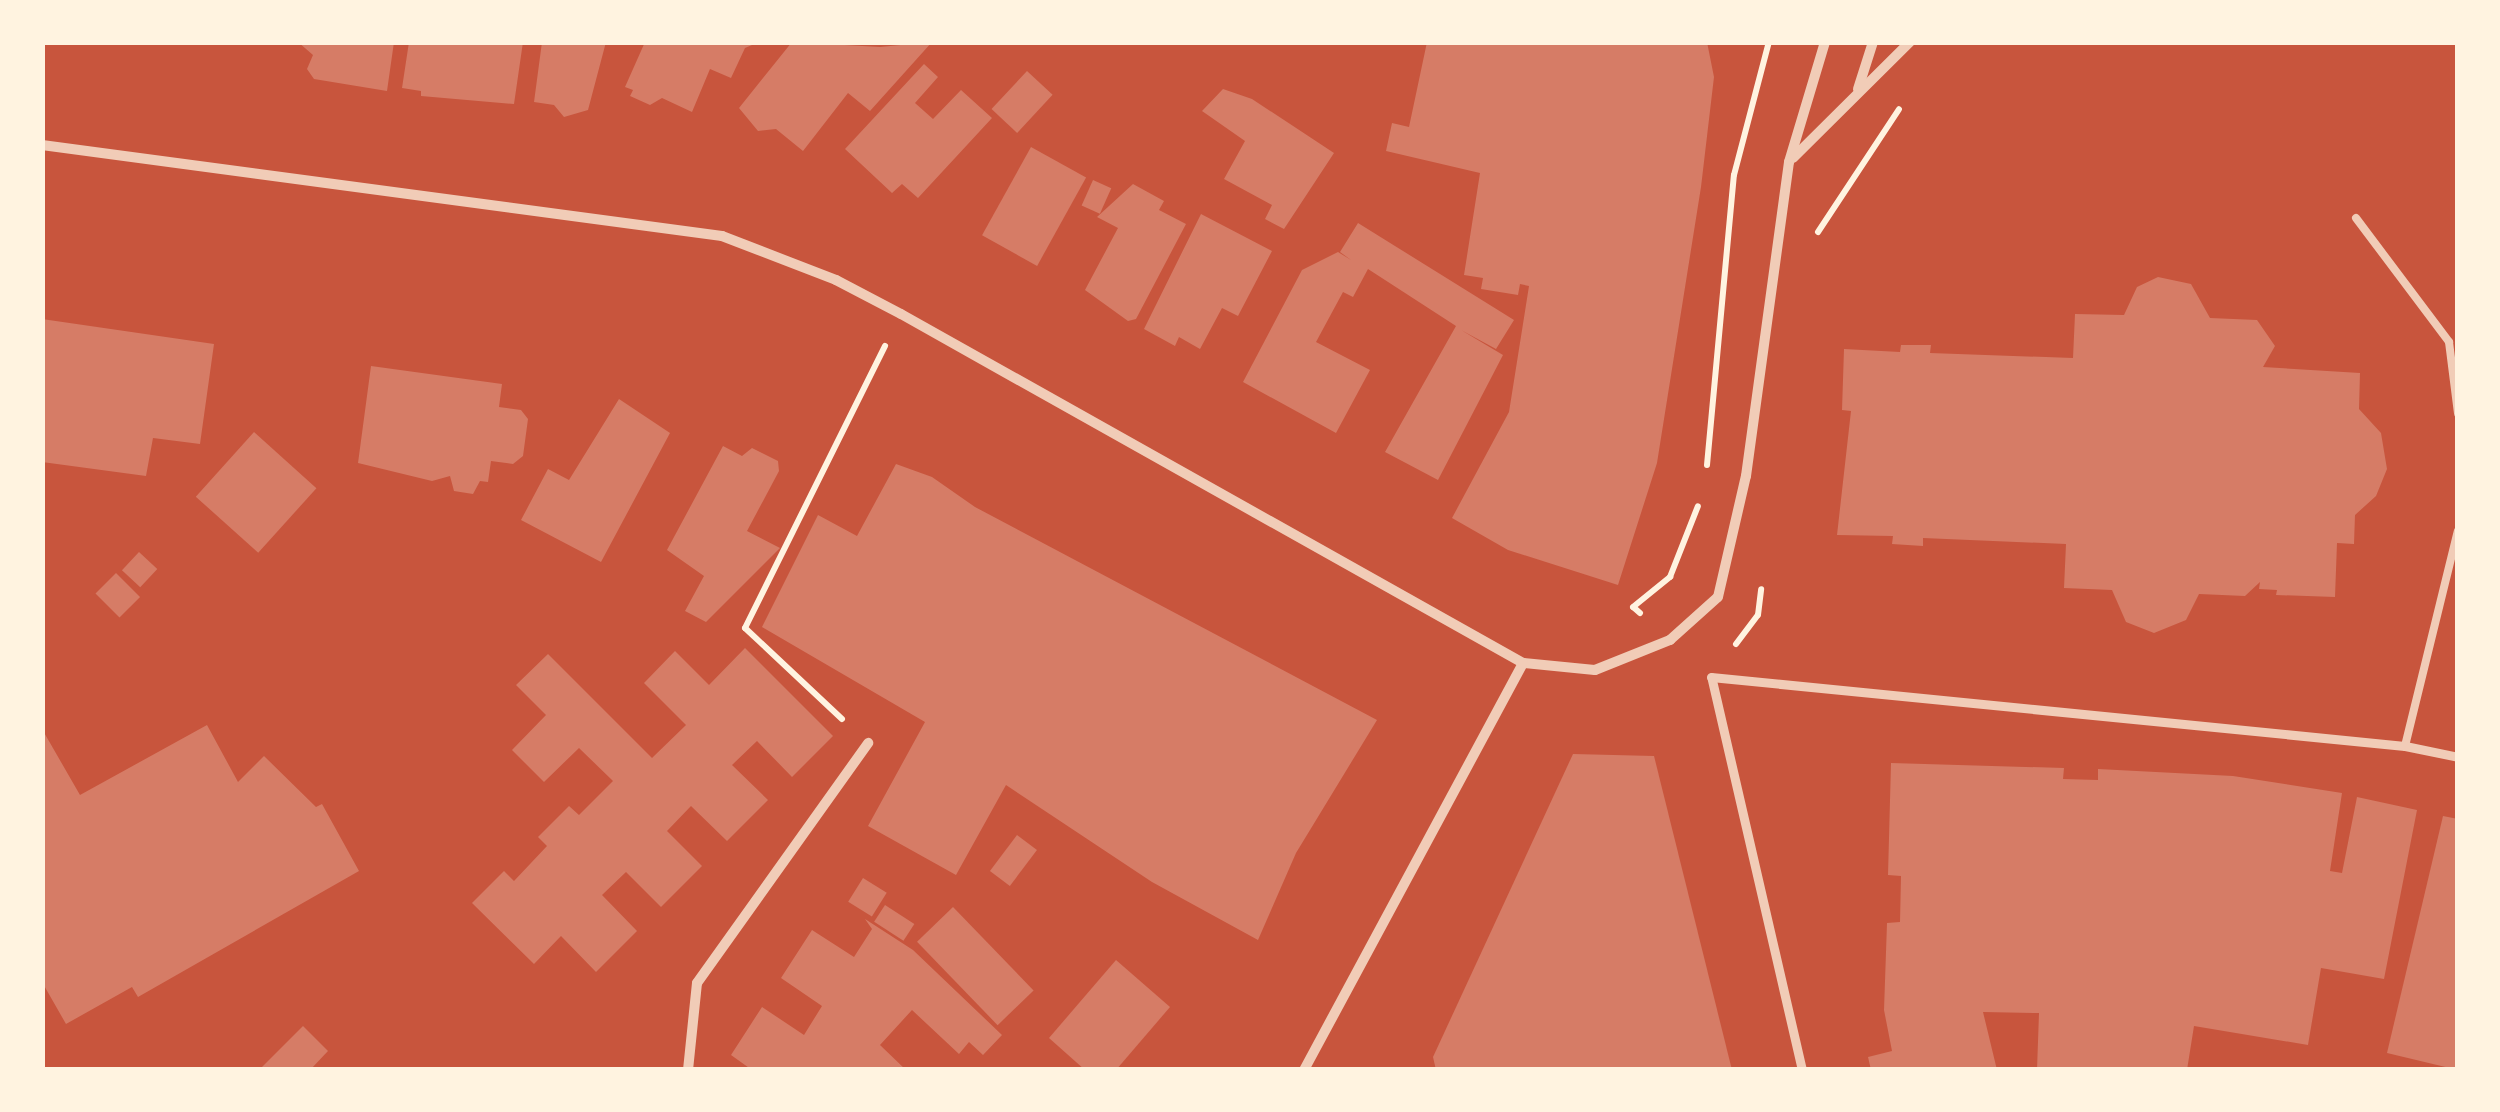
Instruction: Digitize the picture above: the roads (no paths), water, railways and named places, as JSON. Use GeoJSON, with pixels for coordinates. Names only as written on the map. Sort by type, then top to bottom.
{"type":"FeatureCollection","features":[{"type":"Feature","properties":{"kind":"street"},"geometry":{"type":"LineString","coordinates":[[42,144],[722,236],[836,280],[901,314],[1523,664],[1595,670],[1670,640],[1718,597],[1746,476],[1789,162],[1826,42]]}},
{"type":"Feature","properties":{"kind":"street"},"geometry":{"type":"LineString","coordinates":[[1857,90],[1873,42]]}},
{"type":"Feature","properties":{"kind":"street"},"geometry":{"type":"LineString","coordinates":[[1789,162],[1857,90],[1896,63],[1910,42]]}},
{"type":"Feature","properties":{"kind":"street"},"geometry":{"type":"LineString","coordinates":[[1304,1070],[1523,664]]}},
{"type":"Feature","properties":{"kind":"street"},"geometry":{"type":"LineString","coordinates":[[1802,1070],[1711,676],[2405,746],[2458,758]]}},
{"type":"Feature","properties":{"kind":"street"},"geometry":{"type":"LineString","coordinates":[[688,1070],[697,982],[868,743]]}},
{"type":"Feature","properties":{"kind":"lane"},"geometry":{"type":"LineString","coordinates":[[2356,218],[2449,342],[2458,413]]}},
{"type":"Feature","properties":{"kind":"lane"},"geometry":{"type":"LineString","coordinates":[[2405,746],[2458,532]]}}]}
